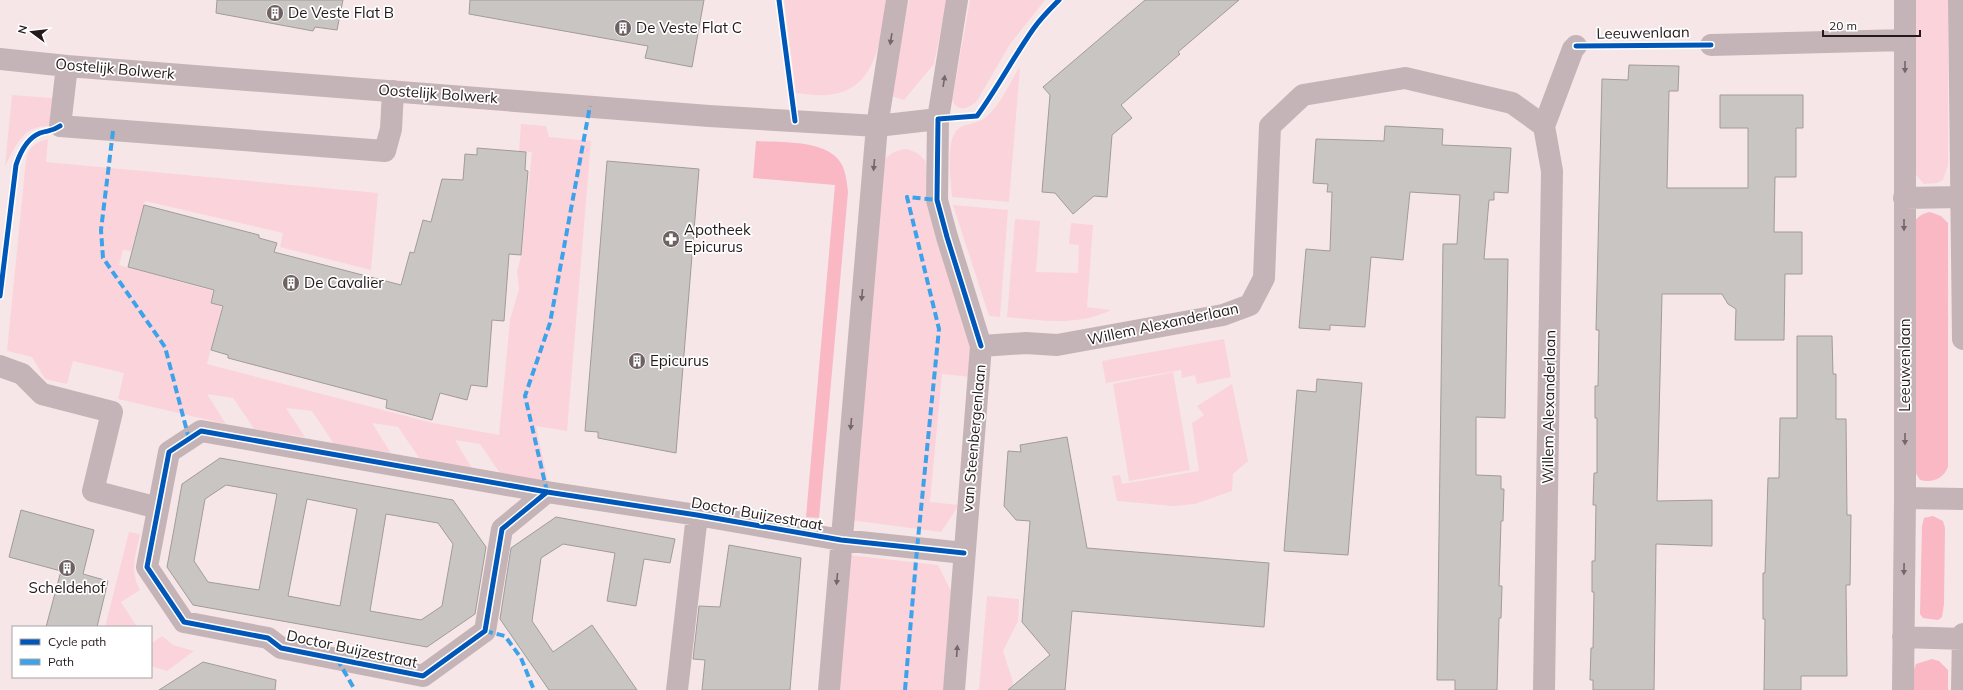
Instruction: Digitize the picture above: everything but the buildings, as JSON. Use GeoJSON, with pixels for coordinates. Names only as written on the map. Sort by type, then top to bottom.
{"type":"FeatureCollection","features":[{"type":"Feature","properties":{"kind":"street"},"geometry":{"type":"LineString","coordinates":[[828,690],[877,126],[897,0]]}},
{"type":"Feature","properties":{"kind":"street","name":"van Steenbergenlaan"},"geometry":{"type":"LineString","coordinates":[[954,690],[981,346],[947,237],[938,200],[938,119],[957,0]]}},
{"type":"Feature","properties":{"kind":"street","name":"Leeuwenlaan"},"geometry":{"type":"LineString","coordinates":[[1903,690],[1905,498],[1905,0]]}},
{"type":"Feature","properties":{"kind":"street"},"geometry":{"type":"LineString","coordinates":[[1960,0],[1963,339]]}},
{"type":"Feature","properties":{"kind":"street","name":"Leeuwenlaan"},"geometry":{"type":"LineString","coordinates":[[1711,44],[1905,40]]}},
{"type":"Feature","properties":{"kind":"street"},"geometry":{"type":"LineString","coordinates":[[1544,126],[1573,49],[1576,46]]}},
{"type":"Feature","properties":{"kind":"street","name":"Oostelijk Bolwerk"},"geometry":{"type":"LineString","coordinates":[[0,59],[67,66],[709,116],[877,126]]}},
{"type":"Feature","properties":{"kind":"street"},"geometry":{"type":"LineString","coordinates":[[67,66],[60,126],[385,152],[391,129],[393,91]]}},
{"type":"Feature","properties":{"kind":"street","name":"Willem Alexanderlaan"},"geometry":{"type":"LineString","coordinates":[[981,346],[1026,343],[1057,345],[1223,314],[1250,306],[1264,278],[1270,126],[1303,95],[1405,78],[1512,103],[1544,126],[1552,172],[1544,690]]}},
{"type":"Feature","properties":{"kind":"street"},"geometry":{"type":"LineString","coordinates":[[877,126],[938,119]]}},
{"type":"Feature","properties":{"kind":"street"},"geometry":{"type":"LineString","coordinates":[[1904,198],[1962,197]]}},
{"type":"Feature","properties":{"kind":"street"},"geometry":{"type":"LineString","coordinates":[[0,366],[22,374],[42,394],[112,412],[94,491],[158,508]]}},
{"type":"Feature","properties":{"kind":"street","name":"Doctor Buijzestraat"},"geometry":{"type":"LineString","coordinates":[[547,492],[502,529],[484,631],[423,676],[281,648],[268,638],[184,622],[147,567],[169,452],[201,431],[547,492],[697,515],[841,540],[964,553]]}},
{"type":"Feature","properties":{"kind":"street"},"geometry":{"type":"LineString","coordinates":[[1905,498],[1963,498]]}},
{"type":"Feature","properties":{"kind":"street"},"geometry":{"type":"LineString","coordinates":[[677,690],[697,515]]}},
{"type":"Feature","properties":{"kind":"street"},"geometry":{"type":"LineString","coordinates":[[1962,690],[1963,634]]}},
{"type":"Feature","properties":{"kind":"street"},"geometry":{"type":"LineString","coordinates":[[1903,637],[1963,639]]}},
{"type":"Feature","properties":{"kind":"shaded area"},"geometry":{"type":"Polygon","coordinates":[[[784,0],[886,0],[876,55],[863,79],[852,87],[839,93],[818,95],[796,93],[784,0]]]}},
{"type":"Feature","properties":{"kind":"shaded area"},"geometry":{"type":"Polygon","coordinates":[[[909,0],[947,0],[934,64],[904,100],[891,96],[909,0]]]}},
{"type":"Feature","properties":{"kind":"shaded area"},"geometry":{"type":"Polygon","coordinates":[[[970,0],[1045,0],[1010,44],[977,101],[967,108],[960,108],[954,104],[952,100],[970,0]]]}},
{"type":"Feature","properties":{"kind":"shaded area"},"geometry":{"type":"Polygon","coordinates":[[[1914,0],[1948,0],[1948,165],[1943,180],[1937,183],[1924,184],[1916,175],[1914,0]]]}},
{"type":"Feature","properties":{"kind":"shaded area"},"geometry":{"type":"Polygon","coordinates":[[[1020,67],[1009,202],[952,197],[950,151],[954,134],[961,127],[983,119],[991,112],[1020,67]]]}},
{"type":"Feature","properties":{"kind":"shaded area"},"geometry":{"type":"Polygon","coordinates":[[[12,95],[53,98],[49,126],[32,129],[26,133],[17,144],[5,166],[12,95]]]}},
{"type":"Feature","properties":{"kind":"shaded area"},"geometry":{"type":"Polygon","coordinates":[[[521,124],[546,126],[549,137],[591,141],[567,431],[536,426],[548,482],[502,476],[480,444],[455,440],[473,470],[420,459],[398,427],[372,423],[391,453],[334,444],[312,411],[286,408],[305,437],[255,430],[233,398],[207,394],[226,424],[118,399],[124,373],[73,361],[67,384],[45,379],[32,357],[7,351],[26,160],[30,149],[39,142],[48,139],[46,162],[378,193],[371,270],[280,247],[283,233],[145,201],[131,251],[123,250],[119,265],[213,291],[210,303],[222,307],[207,364],[433,423],[499,435],[510,320],[519,289],[517,272],[521,256],[532,152],[519,151],[521,124]]]}},
{"type":"Feature","properties":{"kind":"shaded area"},"geometry":{"type":"Polygon","coordinates":[[[756,141],[804,144],[827,151],[836,157],[842,165],[847,182],[848,192],[819,518],[806,517],[835,185],[753,178],[756,141]]]}},
{"type":"Feature","properties":{"kind":"shaded area"},"geometry":{"type":"Polygon","coordinates":[[[907,149],[917,153],[925,160],[934,224],[970,336],[971,377],[942,374],[930,502],[959,505],[941,532],[850,520],[881,163],[892,153],[907,149]]]}},
{"type":"Feature","properties":{"kind":"shaded area"},"geometry":{"type":"Polygon","coordinates":[[[953,205],[1008,210],[1000,317],[989,316],[953,205]]]}},
{"type":"Feature","properties":{"kind":"shaded area"},"geometry":{"type":"Polygon","coordinates":[[[1930,212],[1941,216],[1948,223],[1948,467],[1943,475],[1937,479],[1925,481],[1920,480],[1914,470],[1913,224],[1920,216],[1930,212]]]}},
{"type":"Feature","properties":{"kind":"shaded area"},"geometry":{"type":"Polygon","coordinates":[[[1015,219],[1040,221],[1036,272],[1078,273],[1079,245],[1069,244],[1071,223],[1093,225],[1087,307],[1111,310],[1086,318],[1060,321],[1007,317],[1015,219]]]}},
{"type":"Feature","properties":{"kind":"shaded area"},"geometry":{"type":"Polygon","coordinates":[[[1224,339],[1231,377],[1197,384],[1195,375],[1182,378],[1181,370],[1106,383],[1102,361],[1224,339]]]}},
{"type":"Feature","properties":{"kind":"shaded area"},"geometry":{"type":"Polygon","coordinates":[[[1173,372],[1190,470],[1129,481],[1113,384],[1173,372]]]}},
{"type":"Feature","properties":{"kind":"shaded area"},"geometry":{"type":"Polygon","coordinates":[[[1232,384],[1248,461],[1233,474],[1232,491],[1195,504],[1173,506],[1117,501],[1112,476],[1120,475],[1122,484],[1199,471],[1192,423],[1204,415],[1197,406],[1232,384]]]}},
{"type":"Feature","properties":{"kind":"shaded area"},"geometry":{"type":"Polygon","coordinates":[[[1933,516],[1943,521],[1945,528],[1944,604],[1942,617],[1938,620],[1923,618],[1920,614],[1922,526],[1924,518],[1933,516]]]}},
{"type":"Feature","properties":{"kind":"shaded area"},"geometry":{"type":"Polygon","coordinates":[[[129,532],[140,534],[135,556],[134,569],[140,590],[121,602],[136,626],[105,626],[129,532]]]}},
{"type":"Feature","properties":{"kind":"shaded area"},"geometry":{"type":"Polygon","coordinates":[[[849,555],[938,565],[951,591],[943,690],[838,690],[849,555]]]}},
{"type":"Feature","properties":{"kind":"shaded area"},"geometry":{"type":"Polygon","coordinates":[[[987,596],[1019,599],[1018,621],[1003,651],[1013,682],[1012,690],[979,690],[987,596]]]}},
{"type":"Feature","properties":{"kind":"shaded area"},"geometry":{"type":"Polygon","coordinates":[[[162,636],[173,645],[194,651],[167,671],[152,666],[152,643],[162,636]]]}},
{"type":"Feature","properties":{"kind":"shaded area"},"geometry":{"type":"Polygon","coordinates":[[[1932,659],[1939,661],[1948,670],[1948,690],[1913,690],[1913,672],[1916,664],[1932,659]]]}},
{"type":"Feature","properties":{"kind":"marked path"},"geometry":{"type":"LineString","coordinates":[[547,492],[525,396],[550,323],[590,106]]}},
{"type":"Feature","properties":{"kind":"marked path"},"geometry":{"type":"LineString","coordinates":[[113,131],[101,230],[103,258],[165,347],[189,439]]}},
{"type":"Feature","properties":{"kind":"marked path"},"geometry":{"type":"LineString","coordinates":[[905,690],[917,549],[939,329],[907,197],[937,200]]}},
{"type":"Feature","properties":{"kind":"marked path"},"geometry":{"type":"LineString","coordinates":[[485,631],[505,636],[521,658],[534,690]]}},
{"type":"Feature","properties":{"kind":"marked path"},"geometry":{"type":"LineString","coordinates":[[337,659],[355,690]]}},
{"type":"Feature","properties":{"kind":"cycle path"},"geometry":{"type":"LineString","coordinates":[[779,0],[795,121]]}},
{"type":"Feature","properties":{"kind":"cycle path"},"geometry":{"type":"LineString","coordinates":[[981,346],[937,200],[938,119],[977,116],[1034,28],[1059,0]]}},
{"type":"Feature","properties":{"kind":"cycle path"},"geometry":{"type":"LineString","coordinates":[[1576,46],[1711,45]]}},
{"type":"Feature","properties":{"kind":"cycle path"},"geometry":{"type":"LineString","coordinates":[[0,296],[16,165],[22,151],[31,138],[35,135],[60,126]]}},
{"type":"Feature","properties":{"kind":"cycle path"},"geometry":{"type":"LineString","coordinates":[[547,492],[502,529],[485,631],[423,676],[281,648],[268,638],[184,622],[147,567],[169,452],[201,431],[547,492],[697,515],[841,540],[964,553]]}},
{"type":"Feature","properties":{"kind":"place","name":"De Veste Flat B"},"geometry":{"type":"Point","coordinates":[275,13]}},
{"type":"Feature","properties":{"kind":"place","name":"De Veste Flat C"},"geometry":{"type":"Point","coordinates":[623,28]}},
{"type":"Feature","properties":{"kind":"place","name":"Apotheek Epicurus"},"geometry":{"type":"Point","coordinates":[671,239]}},
{"type":"Feature","properties":{"kind":"place","name":"De Cavalier"},"geometry":{"type":"Point","coordinates":[291,283]}},
{"type":"Feature","properties":{"kind":"place","name":"Epicurus"},"geometry":{"type":"Point","coordinates":[637,361]}},
{"type":"Feature","properties":{"kind":"place","name":"Scheldehof"},"geometry":{"type":"Point","coordinates":[67,568]}}]}
